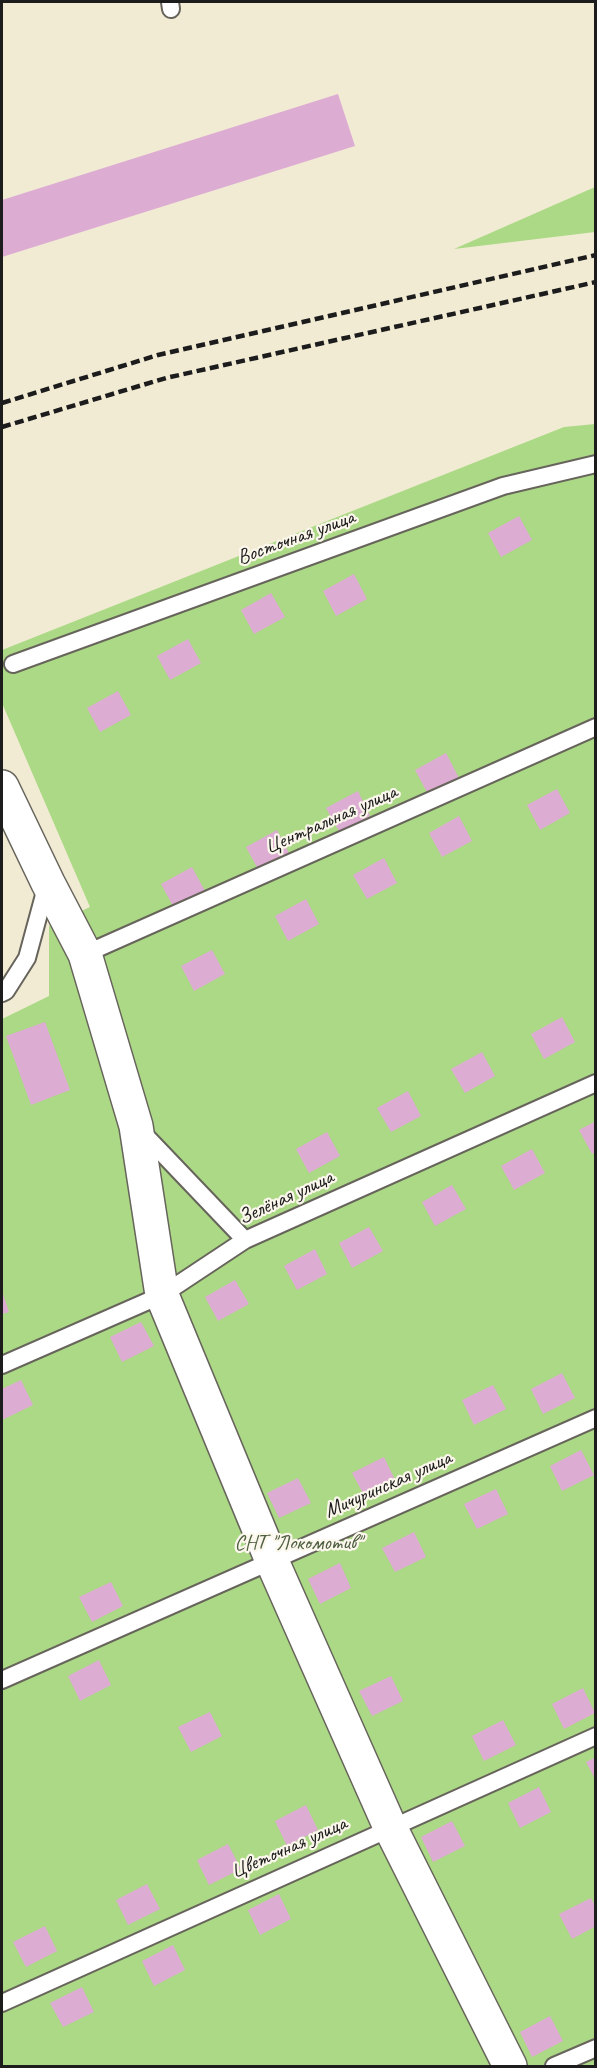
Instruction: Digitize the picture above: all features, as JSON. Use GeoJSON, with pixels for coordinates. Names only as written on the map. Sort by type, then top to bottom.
{"type":"FeatureCollection","features":[{"type":"Feature","properties":{"kind":"street"},"geometry":{"type":"LineString","coordinates":[[2,787],[85,954],[136,1126],[162,1295],[272,1561],[390,1827],[510,2067]]}},
{"type":"Feature","properties":{"kind":"lane","name":"Восточная улица"},"geometry":{"type":"LineString","coordinates":[[14,664],[503,486],[596,464]]}},
{"type":"Feature","properties":{"kind":"lane","name":"Центральная улица"},"geometry":{"type":"LineString","coordinates":[[85,954],[596,727]]}},
{"type":"Feature","properties":{"kind":"lane"},"geometry":{"type":"LineString","coordinates":[[2,993],[6,991],[27,958],[48,883]]}},
{"type":"Feature","properties":{"kind":"lane","name":"Зелёная улица"},"geometry":{"type":"LineString","coordinates":[[2,1365],[162,1295],[245,1240],[596,1083]]}},
{"type":"Feature","properties":{"kind":"lane"},"geometry":{"type":"LineString","coordinates":[[136,1126],[245,1240]]}},
{"type":"Feature","properties":{"kind":"lane","name":"Мичуринская улица"},"geometry":{"type":"LineString","coordinates":[[2,1680],[596,1418]]}},
{"type":"Feature","properties":{"kind":"lane","name":"Цветочная улица"},"geometry":{"type":"LineString","coordinates":[[2,2003],[596,1736]]}},
{"type":"Feature","properties":{"kind":"lane"},"geometry":{"type":"LineString","coordinates":[[554,2067],[596,2048]]}},
{"type":"Feature","properties":{"kind":"green space"},"geometry":{"type":"Polygon","coordinates":[[[595,187],[595,232],[454,249],[595,187]]]}},
{"type":"Feature","properties":{"kind":"green space","name":"СНТ \"Локомотив\""},"geometry":{"type":"Polygon","coordinates":[[[595,424],[595,2066],[2,2066],[2,1019],[49,996],[49,926],[90,907],[2,703],[2,650],[564,427],[595,424]]]}},
{"type":"Feature","properties":{"kind":"building"},"geometry":{"type":"Polygon","coordinates":[[[338,94],[355,146],[2,257],[2,200],[338,94]]]}},
{"type":"Feature","properties":{"kind":"building"},"geometry":{"type":"Polygon","coordinates":[[[519,516],[532,540],[501,557],[488,533],[519,516]]]}},
{"type":"Feature","properties":{"kind":"building"},"geometry":{"type":"Polygon","coordinates":[[[354,574],[367,599],[336,616],[323,591],[354,574]]]}},
{"type":"Feature","properties":{"kind":"building"},"geometry":{"type":"Polygon","coordinates":[[[271,593],[285,617],[254,634],[241,610],[271,593]]]}},
{"type":"Feature","properties":{"kind":"building"},"geometry":{"type":"Polygon","coordinates":[[[188,639],[201,663],[170,680],[157,656],[188,639]]]}},
{"type":"Feature","properties":{"kind":"building"},"geometry":{"type":"Polygon","coordinates":[[[118,691],[131,715],[100,732],[87,708],[118,691]]]}},
{"type":"Feature","properties":{"kind":"building"},"geometry":{"type":"Polygon","coordinates":[[[446,753],[459,778],[428,794],[415,770],[446,753]]]}},
{"type":"Feature","properties":{"kind":"building"},"geometry":{"type":"Polygon","coordinates":[[[557,789],[570,813],[540,830],[527,805],[557,789]]]}},
{"type":"Feature","properties":{"kind":"building"},"geometry":{"type":"Polygon","coordinates":[[[358,791],[370,816],[340,833],[326,808],[358,791]]]}},
{"type":"Feature","properties":{"kind":"building"},"geometry":{"type":"Polygon","coordinates":[[[459,816],[472,841],[442,857],[429,833],[459,816]]]}},
{"type":"Feature","properties":{"kind":"building"},"geometry":{"type":"Polygon","coordinates":[[[277,830],[290,855],[259,871],[246,847],[277,830]]]}},
{"type":"Feature","properties":{"kind":"building"},"geometry":{"type":"Polygon","coordinates":[[[384,858],[397,883],[367,899],[353,875],[384,858]]]}},
{"type":"Feature","properties":{"kind":"building"},"geometry":{"type":"Polygon","coordinates":[[[192,867],[205,891],[174,908],[161,884],[192,867]]]}},
{"type":"Feature","properties":{"kind":"building"},"geometry":{"type":"Polygon","coordinates":[[[306,899],[319,924],[288,941],[275,916],[306,899]]]}},
{"type":"Feature","properties":{"kind":"building"},"geometry":{"type":"Polygon","coordinates":[[[212,950],[225,974],[194,991],[181,966],[212,950]]]}},
{"type":"Feature","properties":{"kind":"building"},"geometry":{"type":"Polygon","coordinates":[[[562,1017],[575,1042],[544,1059],[531,1034],[562,1017]]]}},
{"type":"Feature","properties":{"kind":"building"},"geometry":{"type":"Polygon","coordinates":[[[45,1022],[70,1090],[31,1105],[6,1036],[45,1022]]]}},
{"type":"Feature","properties":{"kind":"building"},"geometry":{"type":"Polygon","coordinates":[[[482,1052],[495,1076],[465,1093],[451,1069],[482,1052]]]}},
{"type":"Feature","properties":{"kind":"building"},"geometry":{"type":"Polygon","coordinates":[[[408,1091],[421,1116],[391,1132],[377,1108],[408,1091]]]}},
{"type":"Feature","properties":{"kind":"building"},"geometry":{"type":"Polygon","coordinates":[[[596,1121],[596,1152],[592,1154],[579,1130],[596,1121]]]}},
{"type":"Feature","properties":{"kind":"building"},"geometry":{"type":"Polygon","coordinates":[[[327,1132],[340,1156],[309,1173],[296,1149],[327,1132]]]}},
{"type":"Feature","properties":{"kind":"building"},"geometry":{"type":"Polygon","coordinates":[[[532,1149],[545,1173],[514,1190],[501,1166],[532,1149]]]}},
{"type":"Feature","properties":{"kind":"building"},"geometry":{"type":"Polygon","coordinates":[[[452,1185],[466,1209],[435,1226],[422,1202],[452,1185]]]}},
{"type":"Feature","properties":{"kind":"building"},"geometry":{"type":"Polygon","coordinates":[[[369,1227],[383,1251],[352,1268],[339,1243],[369,1227]]]}},
{"type":"Feature","properties":{"kind":"building"},"geometry":{"type":"Polygon","coordinates":[[[315,1249],[327,1274],[297,1290],[284,1266],[315,1249]]]}},
{"type":"Feature","properties":{"kind":"building"},"geometry":{"type":"Polygon","coordinates":[[[235,1280],[249,1304],[218,1321],[205,1297],[235,1280]]]}},
{"type":"Feature","properties":{"kind":"building"},"geometry":{"type":"Polygon","coordinates":[[[2,1291],[9,1312],[2,1314],[2,1291]]]}},
{"type":"Feature","properties":{"kind":"building"},"geometry":{"type":"Polygon","coordinates":[[[141,1322],[154,1346],[122,1362],[110,1337],[141,1322]]]}},
{"type":"Feature","properties":{"kind":"building"},"geometry":{"type":"Polygon","coordinates":[[[562,1373],[575,1398],[543,1414],[531,1389],[562,1373]]]}},
{"type":"Feature","properties":{"kind":"building"},"geometry":{"type":"Polygon","coordinates":[[[21,1380],[33,1405],[2,1420],[2,1389],[21,1380]]]}},
{"type":"Feature","properties":{"kind":"building"},"geometry":{"type":"Polygon","coordinates":[[[493,1385],[506,1409],[474,1425],[462,1400],[493,1385]]]}},
{"type":"Feature","properties":{"kind":"building"},"geometry":{"type":"Polygon","coordinates":[[[581,1450],[594,1475],[562,1491],[550,1466],[581,1450]]]}},
{"type":"Feature","properties":{"kind":"building"},"geometry":{"type":"Polygon","coordinates":[[[384,1457],[396,1482],[365,1497],[352,1473],[384,1457]]]}},
{"type":"Feature","properties":{"kind":"building"},"geometry":{"type":"Polygon","coordinates":[[[298,1478],[311,1503],[279,1518],[267,1493],[298,1478]]]}},
{"type":"Feature","properties":{"kind":"building"},"geometry":{"type":"Polygon","coordinates":[[[496,1489],[508,1514],[477,1529],[464,1504],[496,1489]]]}},
{"type":"Feature","properties":{"kind":"building"},"geometry":{"type":"Polygon","coordinates":[[[414,1532],[426,1557],[395,1572],[382,1548],[414,1532]]]}},
{"type":"Feature","properties":{"kind":"building"},"geometry":{"type":"Polygon","coordinates":[[[340,1563],[351,1588],[320,1604],[308,1579],[340,1563]]]}},
{"type":"Feature","properties":{"kind":"building"},"geometry":{"type":"Polygon","coordinates":[[[111,1582],[123,1606],[92,1622],[79,1597],[111,1582]]]}},
{"type":"Feature","properties":{"kind":"building"},"geometry":{"type":"Polygon","coordinates":[[[99,1660],[111,1685],[80,1701],[68,1676],[99,1660]]]}},
{"type":"Feature","properties":{"kind":"building"},"geometry":{"type":"Polygon","coordinates":[[[391,1676],[403,1701],[372,1716],[359,1691],[391,1676]]]}},
{"type":"Feature","properties":{"kind":"building"},"geometry":{"type":"Polygon","coordinates":[[[583,1688],[595,1713],[564,1729],[552,1704],[583,1688]]]}},
{"type":"Feature","properties":{"kind":"building"},"geometry":{"type":"Polygon","coordinates":[[[210,1712],[222,1736],[191,1752],[178,1727],[210,1712]]]}},
{"type":"Feature","properties":{"kind":"building"},"geometry":{"type":"Polygon","coordinates":[[[503,1720],[516,1745],[484,1761],[472,1736],[503,1720]]]}},
{"type":"Feature","properties":{"kind":"building"},"geometry":{"type":"Polygon","coordinates":[[[596,1757],[596,1781],[586,1762],[596,1757]]]}},
{"type":"Feature","properties":{"kind":"building"},"geometry":{"type":"Polygon","coordinates":[[[539,1787],[551,1812],[520,1828],[508,1803],[539,1787]]]}},
{"type":"Feature","properties":{"kind":"building"},"geometry":{"type":"Polygon","coordinates":[[[306,1805],[318,1830],[287,1846],[275,1821],[306,1805]]]}},
{"type":"Feature","properties":{"kind":"building"},"geometry":{"type":"Polygon","coordinates":[[[452,1821],[465,1846],[433,1862],[421,1837],[452,1821]]]}},
{"type":"Feature","properties":{"kind":"building"},"geometry":{"type":"Polygon","coordinates":[[[228,1844],[241,1869],[209,1885],[197,1860],[228,1844]]]}},
{"type":"Feature","properties":{"kind":"building"},"geometry":{"type":"Polygon","coordinates":[[[147,1884],[160,1909],[128,1925],[116,1900],[147,1884]]]}},
{"type":"Feature","properties":{"kind":"building"},"geometry":{"type":"Polygon","coordinates":[[[279,1894],[291,1919],[260,1935],[248,1910],[279,1894]]]}},
{"type":"Feature","properties":{"kind":"building"},"geometry":{"type":"Polygon","coordinates":[[[591,1898],[596,1908],[596,1926],[572,1939],[559,1914],[591,1898]]]}},
{"type":"Feature","properties":{"kind":"building"},"geometry":{"type":"Polygon","coordinates":[[[45,1926],[57,1951],[26,1967],[13,1942],[45,1926]]]}},
{"type":"Feature","properties":{"kind":"building"},"geometry":{"type":"Polygon","coordinates":[[[173,1945],[185,1970],[154,1986],[142,1961],[173,1945]]]}},
{"type":"Feature","properties":{"kind":"building"},"geometry":{"type":"Polygon","coordinates":[[[82,1987],[94,2012],[63,2027],[50,2003],[82,1987]]]}},
{"type":"Feature","properties":{"kind":"building"},"geometry":{"type":"Polygon","coordinates":[[[550,2016],[563,2041],[532,2057],[520,2032],[550,2016]]]}},
{"type":"Feature","properties":{"kind":"railway"},"geometry":{"type":"LineString","coordinates":[[2,403],[158,355],[596,255]]}},
{"type":"Feature","properties":{"kind":"railway"},"geometry":{"type":"LineString","coordinates":[[2,427],[166,378],[596,282]]}}]}
